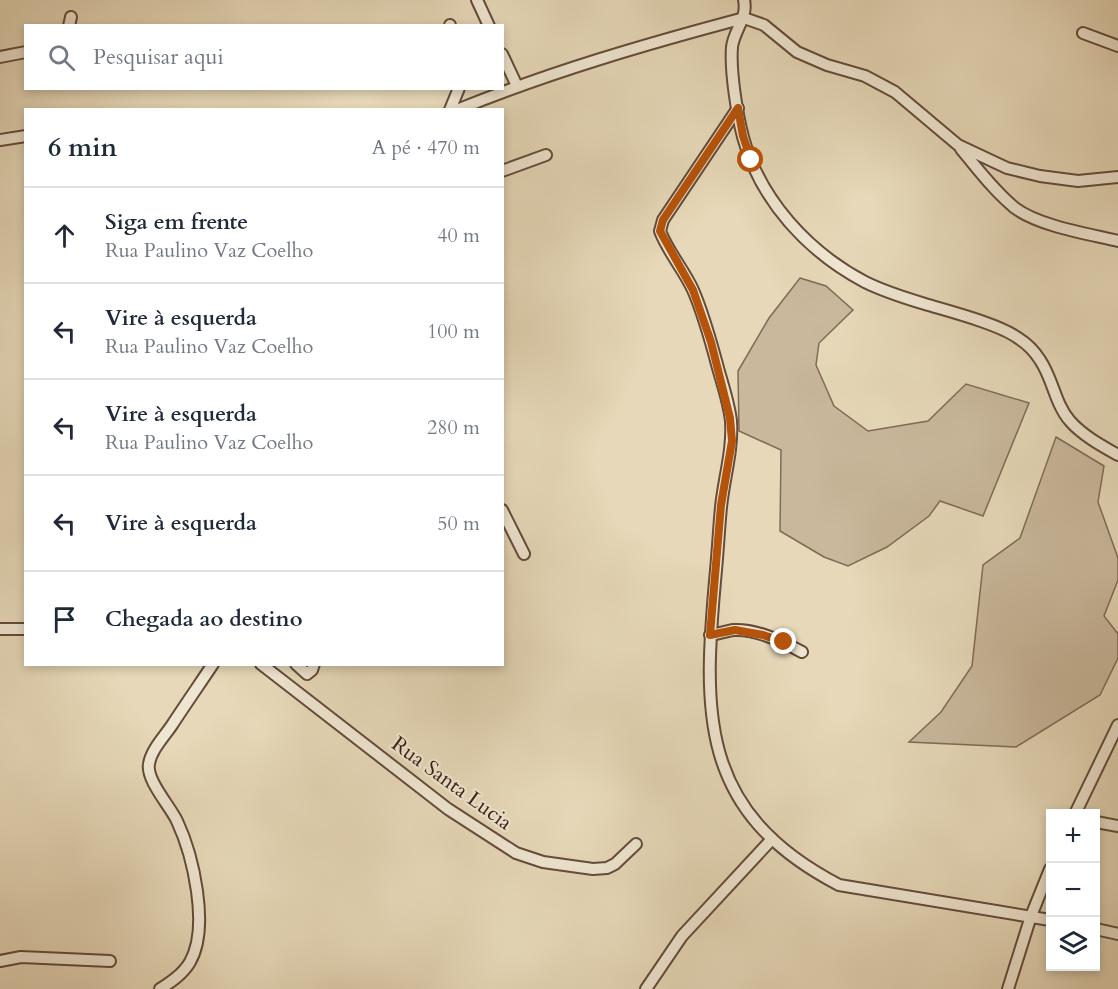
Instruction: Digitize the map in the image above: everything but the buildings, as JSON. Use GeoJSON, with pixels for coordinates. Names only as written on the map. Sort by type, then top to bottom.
{"type":"FeatureCollection","features":[{"type":"Feature","properties":{"kind":"street"},"geometry":{"type":"LineString","coordinates":[[477,0],[488,24]]}},
{"type":"Feature","properties":{"kind":"street"},"geometry":{"type":"LineString","coordinates":[[747,1],[744,18],[733,44],[732,60],[738,108],[743,136],[751,160],[766,191],[783,216],[806,240],[835,264],[867,283],[961,314],[1017,336],[1041,361],[1060,405],[1070,421],[1118,455]]}},
{"type":"Feature","properties":{"kind":"street"},"geometry":{"type":"LineString","coordinates":[[462,108],[518,86],[654,42],[744,18],[764,25],[798,52],[827,65],[865,76],[895,92],[958,145],[992,185],[1016,208],[1043,221],[1118,241]]}},
{"type":"Feature","properties":{"kind":"street"},"geometry":{"type":"LineString","coordinates":[[1083,33],[1118,46]]}},
{"type":"Feature","properties":{"kind":"street"},"geometry":{"type":"LineString","coordinates":[[0,57],[24,52]]}},
{"type":"Feature","properties":{"kind":"street"},"geometry":{"type":"LineString","coordinates":[[504,58],[518,86]]}},
{"type":"Feature","properties":{"kind":"street"},"geometry":{"type":"LineString","coordinates":[[451,108],[458,90]]}},
{"type":"Feature","properties":{"kind":"street"},"geometry":{"type":"LineString","coordinates":[[738,108],[663,220],[660,231],[693,290],[711,342],[730,418],[732,441],[721,505],[710,635],[711,720],[717,748],[726,773],[740,800],[772,839],[818,874],[839,885],[1046,919]]}},
{"type":"Feature","properties":{"kind":"street"},"geometry":{"type":"LineString","coordinates":[[0,140],[24,136]]}},
{"type":"Feature","properties":{"kind":"street"},"geometry":{"type":"LineString","coordinates":[[958,145],[1007,168],[1040,176],[1078,181],[1118,177]]}},
{"type":"Feature","properties":{"kind":"street"},"geometry":{"type":"LineString","coordinates":[[504,170],[546,155]]}},
{"type":"Feature","properties":{"kind":"street"},"geometry":{"type":"LineString","coordinates":[[504,514],[524,554]]}},
{"type":"Feature","properties":{"kind":"street"},"geometry":{"type":"LineString","coordinates":[[0,629],[24,629]]}},
{"type":"Feature","properties":{"kind":"street"},"geometry":{"type":"LineString","coordinates":[[710,635],[735,630],[763,635],[802,652]]}},
{"type":"Feature","properties":{"kind":"street"},"geometry":{"type":"LineString","coordinates":[[159,989],[180,975],[190,962],[195,949],[199,920],[197,888],[188,849],[176,819],[152,780],[148,766],[162,739],[212,666]]}},
{"type":"Feature","properties":{"kind":"street","name":"Rua Santa Lucia"},"geometry":{"type":"LineString","coordinates":[[264,666],[448,809],[516,853],[543,862],[593,869],[607,868],[615,864],[636,844]]}},
{"type":"Feature","properties":{"kind":"street"},"geometry":{"type":"LineString","coordinates":[[298,666],[308,674],[313,666]]}},
{"type":"Feature","properties":{"kind":"street"},"geometry":{"type":"LineString","coordinates":[[1077,809],[1118,725]]}},
{"type":"Feature","properties":{"kind":"street"},"geometry":{"type":"LineString","coordinates":[[1100,823],[1118,826]]}},
{"type":"Feature","properties":{"kind":"street"},"geometry":{"type":"LineString","coordinates":[[646,989],[682,936],[772,839]]}},
{"type":"Feature","properties":{"kind":"street"},"geometry":{"type":"LineString","coordinates":[[1008,989],[1031,916],[1046,879]]}},
{"type":"Feature","properties":{"kind":"street"},"geometry":{"type":"LineString","coordinates":[[1100,930],[1118,934]]}},
{"type":"Feature","properties":{"kind":"street"},"geometry":{"type":"LineString","coordinates":[[0,961],[21,957],[110,961]]}},
{"type":"Feature","properties":{"kind":"shaded area"},"geometry":{"type":"Polygon","coordinates":[[[800,278],[826,286],[853,310],[819,343],[816,365],[834,406],[868,431],[928,421],[966,384],[1029,403],[983,516],[940,501],[929,516],[887,547],[848,566],[824,557],[780,531],[781,450],[739,431],[738,371],[769,318],[800,278]]]}},
{"type":"Feature","properties":{"kind":"shaded area"},"geometry":{"type":"Polygon","coordinates":[[[1056,437],[1104,466],[1098,502],[1118,558],[1118,580],[1104,616],[1118,634],[1118,658],[1100,695],[1016,747],[909,742],[941,712],[972,666],[983,565],[1020,538],[1056,437]]]}},
{"type":"Feature","properties":{"kind":"route"},"geometry":{"type":"LineString","coordinates":[[751,160],[743,136],[738,108],[663,220],[660,231],[693,290],[706,324],[730,418],[732,441],[721,505],[710,635],[735,630],[763,635],[784,642]]}}]}
